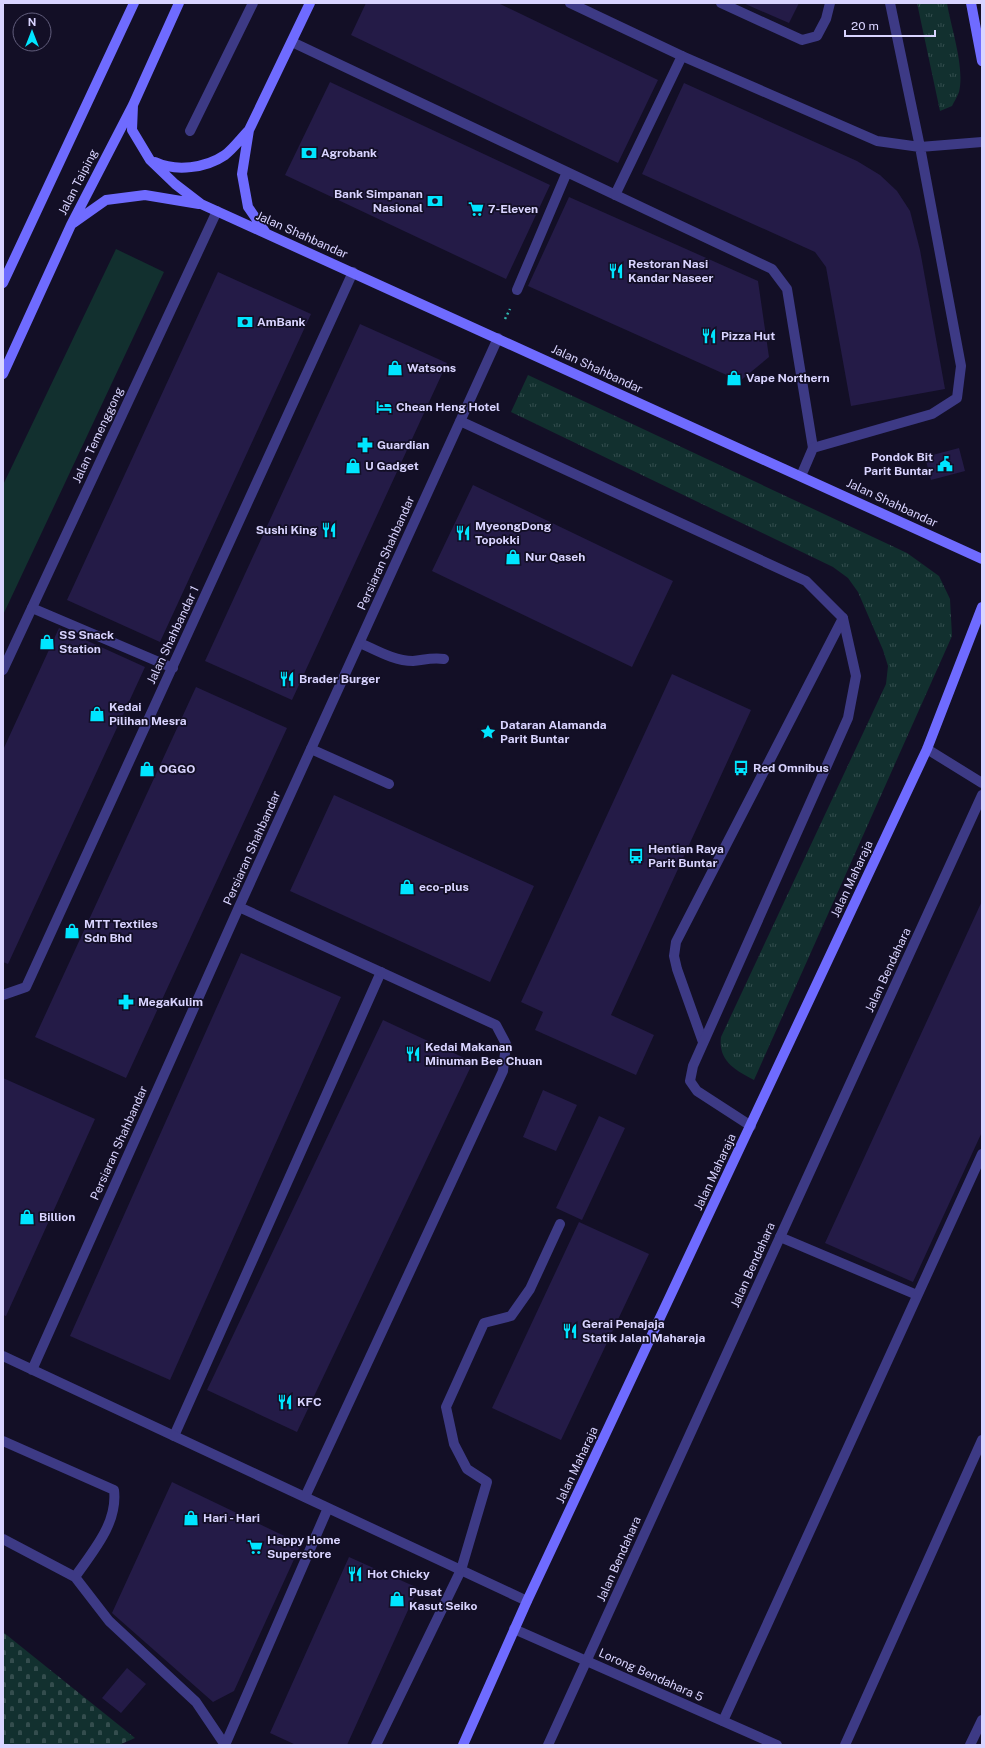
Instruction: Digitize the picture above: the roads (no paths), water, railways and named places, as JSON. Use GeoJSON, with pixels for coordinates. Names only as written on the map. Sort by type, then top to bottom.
{"type":"FeatureCollection","features":[{"type":"Feature","properties":{"kind":"street","name":"Jalan Taiping"},"geometry":{"type":"LineString","coordinates":[[3,283],[6,270],[134,3]]}},
{"type":"Feature","properties":{"kind":"street","name":"Jalan Taiping"},"geometry":{"type":"LineString","coordinates":[[3,374],[71,225],[133,105],[179,3]]}},
{"type":"Feature","properties":{"kind":"street"},"geometry":{"type":"LineString","coordinates":[[190,132],[252,3]]}},
{"type":"Feature","properties":{"kind":"street"},"geometry":{"type":"LineString","coordinates":[[266,233],[248,207],[242,174],[249,130],[310,3]]}},
{"type":"Feature","properties":{"kind":"street"},"geometry":{"type":"LineString","coordinates":[[570,3],[682,56],[877,141],[920,147],[982,142]]}},
{"type":"Feature","properties":{"kind":"street"},"geometry":{"type":"LineString","coordinates":[[721,3],[802,40],[817,36],[826,19],[830,3]]}},
{"type":"Feature","properties":{"kind":"street"},"geometry":{"type":"LineString","coordinates":[[813,448],[932,414],[957,398],[961,366],[920,147],[890,3]]}},
{"type":"Feature","properties":{"kind":"street"},"geometry":{"type":"LineString","coordinates":[[971,3],[982,61]]}},
{"type":"Feature","properties":{"kind":"street"},"geometry":{"type":"LineString","coordinates":[[292,42],[772,269],[787,289],[813,448],[801,476]]}},
{"type":"Feature","properties":{"kind":"street"},"geometry":{"type":"LineString","coordinates":[[615,195],[682,56]]}},
{"type":"Feature","properties":{"kind":"street","name":"Jalan Shahbandar"},"geometry":{"type":"LineString","coordinates":[[133,105],[132,130],[150,160],[174,184],[201,204],[982,559]]}},
{"type":"Feature","properties":{"kind":"street"},"geometry":{"type":"LineString","coordinates":[[150,160],[166,167],[188,167],[208,164],[225,154],[249,130]]}},
{"type":"Feature","properties":{"kind":"street"},"geometry":{"type":"LineString","coordinates":[[517,290],[567,172]]}},
{"type":"Feature","properties":{"kind":"street","name":"Jalan Shahbandar"},"geometry":{"type":"LineString","coordinates":[[71,225],[106,200],[145,195],[201,204]]}},
{"type":"Feature","properties":{"kind":"street","name":"Jalan Temenggong"},"geometry":{"type":"LineString","coordinates":[[3,670],[217,211]]}},
{"type":"Feature","properties":{"kind":"street","name":"Jalan Shahbandar 1"},"geometry":{"type":"LineString","coordinates":[[3,995],[26,987],[353,272]]}},
{"type":"Feature","properties":{"kind":"street","name":"Persiaran Shahbandar"},"geometry":{"type":"LineString","coordinates":[[32,1370],[239,907],[498,338]]}},
{"type":"Feature","properties":{"kind":"street"},"geometry":{"type":"LineString","coordinates":[[460,421],[806,582],[843,618],[856,676],[848,718],[703,1042],[693,1066],[690,1081],[697,1091],[751,1126]]}},
{"type":"Feature","properties":{"kind":"street","name":"Jalan Maharaja"},"geometry":{"type":"LineString","coordinates":[[463,1745],[527,1601],[927,749],[982,607]]}},
{"type":"Feature","properties":{"kind":"street"},"geometry":{"type":"LineString","coordinates":[[32,608],[172,668]]}},
{"type":"Feature","properties":{"kind":"street"},"geometry":{"type":"LineString","coordinates":[[703,1042],[677,969],[674,956],[676,942],[843,618]]}},
{"type":"Feature","properties":{"kind":"street"},"geometry":{"type":"LineString","coordinates":[[360,643],[395,658],[413,661],[433,657],[444,659]]}},
{"type":"Feature","properties":{"kind":"street"},"geometry":{"type":"LineString","coordinates":[[311,749],[389,784]]}},
{"type":"Feature","properties":{"kind":"street"},"geometry":{"type":"LineString","coordinates":[[927,749],[982,784]]}},
{"type":"Feature","properties":{"kind":"street","name":"Jalan Bendahara"},"geometry":{"type":"LineString","coordinates":[[548,1745],[982,795]]}},
{"type":"Feature","properties":{"kind":"street"},"geometry":{"type":"LineString","coordinates":[[239,907],[496,1024],[506,1044],[504,1071],[305,1497]]}},
{"type":"Feature","properties":{"kind":"street"},"geometry":{"type":"LineString","coordinates":[[174,1436],[381,972]]}},
{"type":"Feature","properties":{"kind":"street"},"geometry":{"type":"LineString","coordinates":[[723,1721],[982,1154]]}},
{"type":"Feature","properties":{"kind":"street"},"geometry":{"type":"LineString","coordinates":[[376,1745],[461,1570],[487,1482],[467,1469],[454,1444],[446,1407],[484,1323],[511,1316],[530,1289],[560,1224]]}},
{"type":"Feature","properties":{"kind":"street"},"geometry":{"type":"LineString","coordinates":[[780,1237],[917,1295]]}},
{"type":"Feature","properties":{"kind":"street"},"geometry":{"type":"LineString","coordinates":[[3,1356],[527,1601]]}},
{"type":"Feature","properties":{"kind":"street"},"geometry":{"type":"LineString","coordinates":[[845,1745],[982,1440]]}},
{"type":"Feature","properties":{"kind":"street"},"geometry":{"type":"LineString","coordinates":[[3,1441],[114,1490],[114,1508],[107,1528],[75,1577]]}},
{"type":"Feature","properties":{"kind":"street"},"geometry":{"type":"LineString","coordinates":[[225,1745],[328,1508]]}},
{"type":"Feature","properties":{"kind":"street"},"geometry":{"type":"LineString","coordinates":[[3,1539],[75,1577],[109,1621],[196,1702],[225,1745]]}},
{"type":"Feature","properties":{"kind":"street","name":"Lorong Bendahara 5"},"geometry":{"type":"LineString","coordinates":[[514,1629],[777,1745]]}},
{"type":"Feature","properties":{"kind":"street"},"geometry":{"type":"LineString","coordinates":[[970,1745],[982,1720]]}},
{"type":"Feature","properties":{"kind":"place","name":"Agrobank"},"geometry":{"type":"Point","coordinates":[309,153]}},
{"type":"Feature","properties":{"kind":"place","name":"Bank Simpanan Nasional"},"geometry":{"type":"Point","coordinates":[435,201]}},
{"type":"Feature","properties":{"kind":"place","name":"7-Eleven"},"geometry":{"type":"Point","coordinates":[476,209]}},
{"type":"Feature","properties":{"kind":"place","name":"Restoran Nasi Kandar Naseer"},"geometry":{"type":"Point","coordinates":[616,271]}},
{"type":"Feature","properties":{"kind":"place","name":"AmBank"},"geometry":{"type":"Point","coordinates":[245,322]}},
{"type":"Feature","properties":{"kind":"place","name":"Pizza Hut"},"geometry":{"type":"Point","coordinates":[709,336]}},
{"type":"Feature","properties":{"kind":"place","name":"Watsons"},"geometry":{"type":"Point","coordinates":[395,368]}},
{"type":"Feature","properties":{"kind":"place","name":"Vape Northern"},"geometry":{"type":"Point","coordinates":[734,378]}},
{"type":"Feature","properties":{"kind":"place","name":"Chean Heng Hotel"},"geometry":{"type":"Point","coordinates":[384,407]}},
{"type":"Feature","properties":{"kind":"place","name":"Guardian"},"geometry":{"type":"Point","coordinates":[365,445]}},
{"type":"Feature","properties":{"kind":"place","name":"Pondok Bit Parit Buntar"},"geometry":{"type":"Point","coordinates":[945,464]}},
{"type":"Feature","properties":{"kind":"place","name":"U Gadget"},"geometry":{"type":"Point","coordinates":[353,466]}},
{"type":"Feature","properties":{"kind":"place","name":"Sushi King"},"geometry":{"type":"Point","coordinates":[329,530]}},
{"type":"Feature","properties":{"kind":"place","name":"MyeongDong Topokki"},"geometry":{"type":"Point","coordinates":[463,533]}},
{"type":"Feature","properties":{"kind":"place","name":"Nur Qaseh"},"geometry":{"type":"Point","coordinates":[513,557]}},
{"type":"Feature","properties":{"kind":"place","name":"SS Snack Station"},"geometry":{"type":"Point","coordinates":[47,642]}},
{"type":"Feature","properties":{"kind":"place","name":"Brader Burger"},"geometry":{"type":"Point","coordinates":[287,679]}},
{"type":"Feature","properties":{"kind":"place","name":"Kedai Pilihan Mesra"},"geometry":{"type":"Point","coordinates":[97,714]}},
{"type":"Feature","properties":{"kind":"place","name":"Dataran Alamanda Parit Buntar"},"geometry":{"type":"Point","coordinates":[488,732]}},
{"type":"Feature","properties":{"kind":"place","name":"Red Omnibus"},"geometry":{"type":"Point","coordinates":[741,768]}},
{"type":"Feature","properties":{"kind":"place","name":"OGGO"},"geometry":{"type":"Point","coordinates":[147,769]}},
{"type":"Feature","properties":{"kind":"place","name":"Hentian Raya Parit Buntar"},"geometry":{"type":"Point","coordinates":[636,856]}},
{"type":"Feature","properties":{"kind":"place","name":"eco-plus"},"geometry":{"type":"Point","coordinates":[407,887]}},
{"type":"Feature","properties":{"kind":"place","name":"MTT Textiles Sdn Bhd"},"geometry":{"type":"Point","coordinates":[72,931]}},
{"type":"Feature","properties":{"kind":"place","name":"MegaKulim"},"geometry":{"type":"Point","coordinates":[126,1002]}},
{"type":"Feature","properties":{"kind":"place","name":"Kedai Makanan Minuman Bee Chuan"},"geometry":{"type":"Point","coordinates":[413,1054]}},
{"type":"Feature","properties":{"kind":"place","name":"Billion"},"geometry":{"type":"Point","coordinates":[27,1217]}},
{"type":"Feature","properties":{"kind":"place","name":"Gerai Penajaja Statik Jalan Maharaja"},"geometry":{"type":"Point","coordinates":[570,1331]}},
{"type":"Feature","properties":{"kind":"place","name":"KFC"},"geometry":{"type":"Point","coordinates":[285,1402]}},
{"type":"Feature","properties":{"kind":"place","name":"Hari - Hari"},"geometry":{"type":"Point","coordinates":[191,1518]}},
{"type":"Feature","properties":{"kind":"place","name":"Happy Home Superstore"},"geometry":{"type":"Point","coordinates":[255,1547]}},
{"type":"Feature","properties":{"kind":"place","name":"Hot Chicky"},"geometry":{"type":"Point","coordinates":[355,1574]}},
{"type":"Feature","properties":{"kind":"place","name":"Pusat Kasut Seiko"},"geometry":{"type":"Point","coordinates":[397,1599]}}]}
